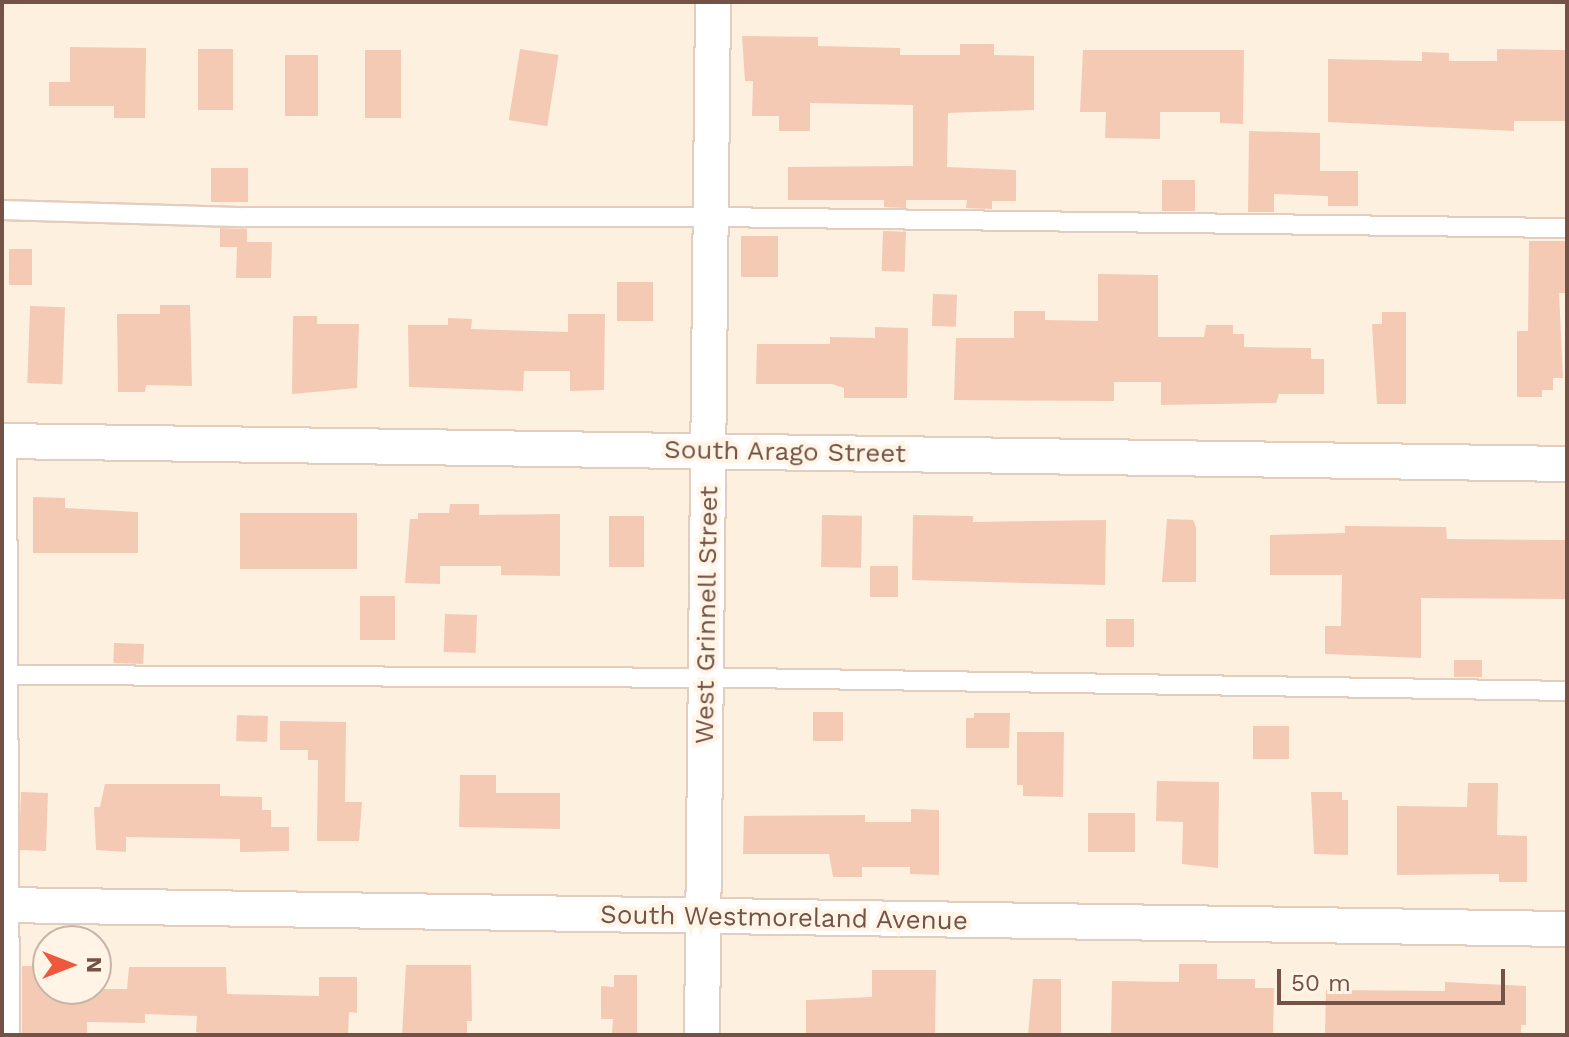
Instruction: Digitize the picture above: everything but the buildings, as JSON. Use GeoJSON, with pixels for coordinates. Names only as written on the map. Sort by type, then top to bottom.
{"type":"FeatureCollection","features":[{"type":"Feature","properties":{"kind":"street","name":"West Grinnell Street"},"geometry":{"type":"LineString","coordinates":[[702,1035],[713,2]]}},
{"type":"Feature","properties":{"kind":"street","name":"South Arago Street"},"geometry":{"type":"LineString","coordinates":[[4,441],[1567,464]]}},
{"type":"Feature","properties":{"kind":"street","name":"South Westmoreland Avenue"},"geometry":{"type":"LineString","coordinates":[[6,905],[1567,929]]}},
{"type":"Feature","properties":{"kind":"lane"},"geometry":{"type":"LineString","coordinates":[[2,210],[245,217],[711,217],[1567,228]]}},
{"type":"Feature","properties":{"kind":"lane"},"geometry":{"type":"LineString","coordinates":[[4,441],[6,905],[10,1035]]}},
{"type":"Feature","properties":{"kind":"lane"},"geometry":{"type":"LineString","coordinates":[[6,675],[1567,691]]}}]}
